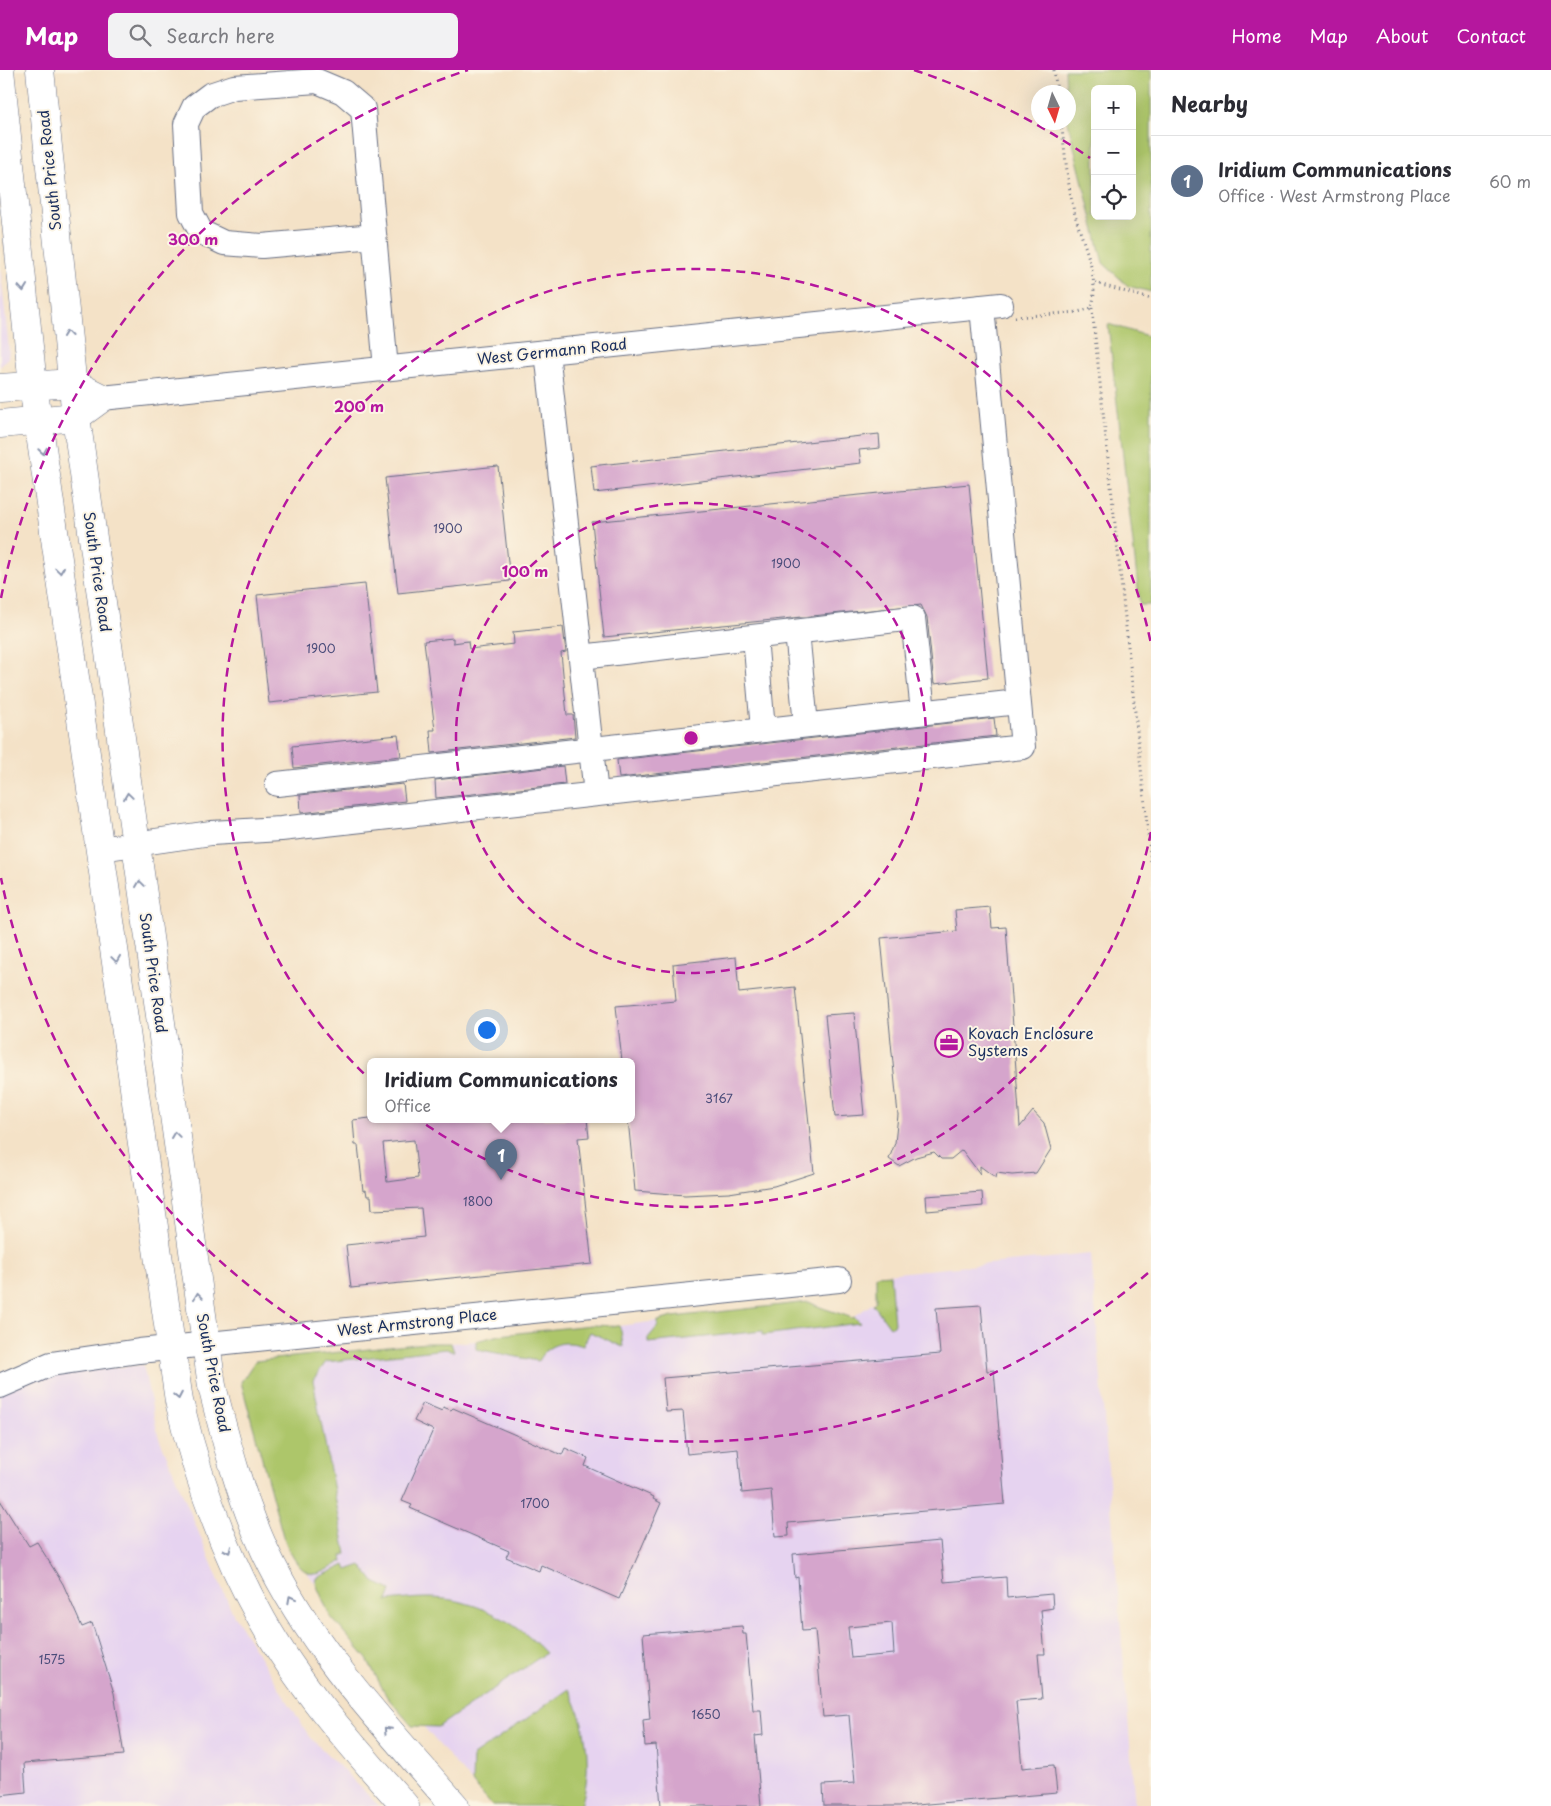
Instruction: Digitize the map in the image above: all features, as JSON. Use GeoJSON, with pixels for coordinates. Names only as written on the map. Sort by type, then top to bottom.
{"type":"FeatureCollection","features":[{"type":"Feature","properties":{"kind":"main road"},"geometry":{"type":"LineString","coordinates":[[0,70],[33,385],[176,1385],[189,1444],[208,1503],[262,1620],[325,1711],[401,1801]]}},
{"type":"Feature","properties":{"kind":"main road","name":"South Price Road"},"geometry":{"type":"LineString","coordinates":[[40,70],[76,417],[212,1386],[241,1491],[265,1551],[296,1608],[335,1667],[378,1720],[455,1806]]}},
{"type":"Feature","properties":{"kind":"main road"},"geometry":{"type":"LineString","coordinates":[[0,388],[72,383],[102,398],[76,417],[0,424]]}},
{"type":"Feature","properties":{"kind":"main road"},"geometry":{"type":"LineString","coordinates":[[293,1667],[339,1702],[398,1768],[404,1770],[420,1766]]}},
{"type":"Feature","properties":{"kind":"main road"},"geometry":{"type":"LineString","coordinates":[[401,1801],[403,1792],[414,1792],[434,1806]]}},
{"type":"Feature","properties":{"kind":"street"},"geometry":{"type":"LineString","coordinates":[[374,236],[262,246],[224,244],[201,232],[191,213],[186,124],[194,107],[210,96],[234,86],[316,81],[343,92],[363,110],[386,369]]}},
{"type":"Feature","properties":{"kind":"street"},"geometry":{"type":"LineString","coordinates":[[100,849],[211,833],[281,829],[1023,747],[994,410],[992,306]]}},
{"type":"Feature","properties":{"kind":"street","name":"West Germann Road"},"geometry":{"type":"LineString","coordinates":[[102,398],[992,306]]}},
{"type":"Feature","properties":{"kind":"street"},"geometry":{"type":"LineString","coordinates":[[547,352],[596,794]]}},
{"type":"Feature","properties":{"kind":"street"},"geometry":{"type":"LineString","coordinates":[[581,657],[912,618],[923,712]]}},
{"type":"Feature","properties":{"kind":"street"},"geometry":{"type":"LineString","coordinates":[[797,632],[806,725]]}},
{"type":"Feature","properties":{"kind":"street"},"geometry":{"type":"LineString","coordinates":[[755,637],[762,730]]}},
{"type":"Feature","properties":{"kind":"street"},"geometry":{"type":"LineString","coordinates":[[277,784],[1018,702]]}},
{"type":"Feature","properties":{"kind":"street","name":"West Armstrong Place"},"geometry":{"type":"LineString","coordinates":[[0,1386],[51,1364],[171,1348],[839,1280]]}},
{"type":"Feature","properties":{"kind":"path"},"geometry":{"type":"LineString","coordinates":[[1054,70],[1056,85]]}},
{"type":"Feature","properties":{"kind":"path"},"geometry":{"type":"LineString","coordinates":[[1063,130],[1073,206],[1094,273],[1095,283],[1092,308],[1151,862]]}},
{"type":"Feature","properties":{"kind":"path"},"geometry":{"type":"LineString","coordinates":[[1095,283],[1151,299]]}},
{"type":"Feature","properties":{"kind":"path"},"geometry":{"type":"LineString","coordinates":[[992,306],[994,312],[1006,317],[1078,312],[1092,308]]}},
{"type":"Feature","properties":{"kind":"shaded area"},"geometry":{"type":"Polygon","coordinates":[[[0,265],[9,350],[8,358],[0,367],[0,265]]]}},
{"type":"Feature","properties":{"kind":"shaded area"},"geometry":{"type":"Polygon","coordinates":[[[1091,1254],[1135,1806],[492,1806],[423,1726],[412,1726],[387,1697],[367,1659],[336,1623],[316,1584],[289,1549],[283,1536],[241,1382],[255,1361],[426,1343],[476,1341],[500,1335],[591,1325],[619,1326],[673,1317],[809,1302],[827,1311],[852,1318],[876,1301],[876,1275],[1091,1254]]]}},
{"type":"Feature","properties":{"kind":"shaded area"},"geometry":{"type":"Polygon","coordinates":[[[143,1365],[158,1435],[232,1612],[309,1736],[379,1806],[0,1806],[0,1379],[143,1365]]]}},
{"type":"Feature","properties":{"kind":"green space"},"geometry":{"type":"Polygon","coordinates":[[[1065,70],[1151,70],[1151,292],[1128,286],[1103,263],[1092,220],[1136,220],[1136,85],[1091,85],[1091,215],[1070,130],[1076,130],[1076,85],[1066,85],[1065,70]]]}},
{"type":"Feature","properties":{"kind":"green space"},"geometry":{"type":"Polygon","coordinates":[[[1108,324],[1151,337],[1151,605],[1140,605],[1108,324]]]}},
{"type":"Feature","properties":{"kind":"green space"},"geometry":{"type":"Polygon","coordinates":[[[890,1274],[894,1324],[890,1327],[873,1304],[876,1301],[876,1275],[890,1274]]]}},
{"type":"Feature","properties":{"kind":"green space"},"geometry":{"type":"Polygon","coordinates":[[[809,1302],[852,1318],[855,1317],[860,1323],[763,1335],[763,1331],[648,1343],[648,1338],[658,1326],[658,1321],[673,1317],[809,1302]]]}},
{"type":"Feature","properties":{"kind":"green space"},"geometry":{"type":"Polygon","coordinates":[[[591,1325],[619,1326],[623,1347],[590,1332],[583,1346],[563,1343],[551,1347],[546,1350],[538,1361],[476,1349],[476,1341],[500,1335],[591,1325]]]}},
{"type":"Feature","properties":{"kind":"green space"},"geometry":{"type":"Polygon","coordinates":[[[426,1343],[451,1343],[454,1352],[446,1349],[326,1362],[313,1380],[346,1554],[342,1556],[343,1561],[325,1571],[317,1574],[308,1573],[295,1560],[283,1536],[241,1382],[255,1361],[426,1343]]]}},
{"type":"Feature","properties":{"kind":"green space"},"geometry":{"type":"Polygon","coordinates":[[[345,1565],[347,1570],[361,1565],[374,1582],[391,1590],[387,1601],[420,1598],[442,1599],[476,1606],[521,1630],[546,1653],[438,1727],[412,1726],[387,1697],[367,1659],[330,1616],[316,1584],[317,1578],[345,1565]]]}},
{"type":"Feature","properties":{"kind":"green space"},"geometry":{"type":"Polygon","coordinates":[[[569,1689],[580,1717],[586,1746],[587,1777],[581,1806],[492,1806],[472,1782],[473,1756],[569,1689]]]}},
{"type":"Feature","properties":{"kind":"building"},"geometry":{"type":"Polygon","coordinates":[[[879,434],[880,448],[859,450],[861,463],[594,493],[591,466],[879,434]]]}},
{"type":"Feature","properties":{"kind":"building"},"geometry":{"type":"Polygon","coordinates":[[[498,466],[510,581],[398,593],[385,478],[498,466]]]}},
{"type":"Feature","properties":{"kind":"building"},"geometry":{"type":"Polygon","coordinates":[[[969,484],[988,678],[934,684],[927,617],[921,605],[604,637],[592,522],[969,484]]]}},
{"type":"Feature","properties":{"kind":"building"},"geometry":{"type":"Polygon","coordinates":[[[365,584],[377,692],[269,703],[257,595],[365,584]]]}},
{"type":"Feature","properties":{"kind":"building"},"geometry":{"type":"Polygon","coordinates":[[[563,627],[566,652],[561,653],[567,715],[573,715],[575,737],[432,753],[430,730],[435,730],[424,641],[453,638],[453,643],[468,641],[469,649],[514,644],[513,632],[563,627]]]}},
{"type":"Feature","properties":{"kind":"building"},"geometry":{"type":"Polygon","coordinates":[[[994,718],[996,736],[619,778],[617,760],[994,718]]]}},
{"type":"Feature","properties":{"kind":"building"},"geometry":{"type":"Polygon","coordinates":[[[398,735],[401,756],[294,768],[292,746],[398,735]]]}},
{"type":"Feature","properties":{"kind":"building"},"geometry":{"type":"Polygon","coordinates":[[[563,766],[565,784],[436,798],[435,780],[563,766]]]}},
{"type":"Feature","properties":{"kind":"building"},"geometry":{"type":"Polygon","coordinates":[[[403,784],[405,801],[301,813],[300,795],[403,784]]]}},
{"type":"Feature","properties":{"kind":"building"},"geometry":{"type":"Polygon","coordinates":[[[990,907],[992,928],[1006,927],[1020,1127],[1033,1111],[1044,1123],[1051,1149],[1036,1173],[1012,1175],[997,1173],[996,1178],[980,1166],[980,1174],[962,1150],[951,1159],[941,1159],[934,1152],[916,1157],[899,1166],[889,1159],[895,1143],[898,1115],[881,938],[957,931],[955,910],[990,907]]]}},
{"type":"Feature","properties":{"kind":"building"},"geometry":{"type":"Polygon","coordinates":[[[736,957],[739,993],[795,987],[814,1173],[774,1186],[729,1193],[685,1195],[635,1191],[628,1123],[635,1123],[635,1058],[622,1058],[616,1006],[676,1001],[673,964],[736,957]]]}},
{"type":"Feature","properties":{"kind":"building"},"geometry":{"type":"Polygon","coordinates":[[[854,1013],[864,1115],[835,1117],[825,1015],[854,1013]]]}},
{"type":"Feature","properties":{"kind":"building"},"geometry":{"type":"Polygon","coordinates":[[[367,1118],[367,1123],[587,1123],[589,1137],[578,1138],[592,1264],[351,1288],[346,1245],[424,1237],[421,1208],[372,1210],[371,1196],[367,1196],[366,1190],[363,1191],[358,1145],[355,1145],[353,1120],[367,1118]],[[414,1140],[383,1143],[387,1182],[418,1178],[414,1140]]]}},
{"type":"Feature","properties":{"kind":"building"},"geometry":{"type":"Polygon","coordinates":[[[982,1192],[983,1206],[927,1211],[926,1196],[982,1192]]]}},
{"type":"Feature","properties":{"kind":"building"},"geometry":{"type":"Polygon","coordinates":[[[981,1305],[987,1371],[994,1370],[1005,1504],[788,1523],[789,1536],[775,1537],[771,1490],[742,1493],[738,1449],[687,1454],[683,1411],[666,1412],[663,1378],[940,1354],[936,1308],[981,1305]]]}},
{"type":"Feature","properties":{"kind":"building"},"geometry":{"type":"Polygon","coordinates":[[[423,1403],[442,1411],[443,1407],[451,1410],[453,1408],[562,1455],[565,1448],[588,1458],[585,1466],[654,1497],[653,1499],[661,1503],[619,1599],[541,1565],[539,1571],[506,1557],[509,1551],[410,1508],[412,1505],[402,1501],[433,1430],[414,1421],[423,1403]]]}},
{"type":"Feature","properties":{"kind":"building"},"geometry":{"type":"Polygon","coordinates":[[[0,1500],[29,1546],[37,1542],[63,1584],[82,1627],[92,1623],[114,1693],[124,1755],[24,1763],[26,1792],[0,1795],[0,1500]]]}},
{"type":"Feature","properties":{"kind":"building"},"geometry":{"type":"Polygon","coordinates":[[[940,1541],[944,1582],[1006,1577],[1007,1598],[1052,1594],[1053,1608],[1041,1610],[1045,1654],[1038,1654],[1042,1699],[1016,1701],[1022,1768],[1054,1765],[1057,1793],[904,1806],[824,1806],[823,1785],[855,1783],[849,1715],[823,1717],[815,1630],[802,1631],[798,1577],[795,1578],[793,1554],[940,1541]],[[892,1623],[848,1627],[851,1658],[894,1654],[892,1623]]]}},
{"type":"Feature","properties":{"kind":"building"},"geometry":{"type":"Polygon","coordinates":[[[742,1626],[743,1634],[746,1634],[753,1710],[761,1710],[763,1735],[755,1736],[761,1806],[661,1806],[656,1745],[645,1746],[643,1720],[650,1719],[643,1634],[742,1626]]]}},
{"type":"Feature","properties":{"kind":"place","name":"Kovach Enclosure Systems"},"geometry":{"type":"Point","coordinates":[949,1043]}},
{"type":"Feature","properties":{"kind":"place","name":"Iridium Communications"},"geometry":{"type":"Point","coordinates":[501,1180]}}]}
